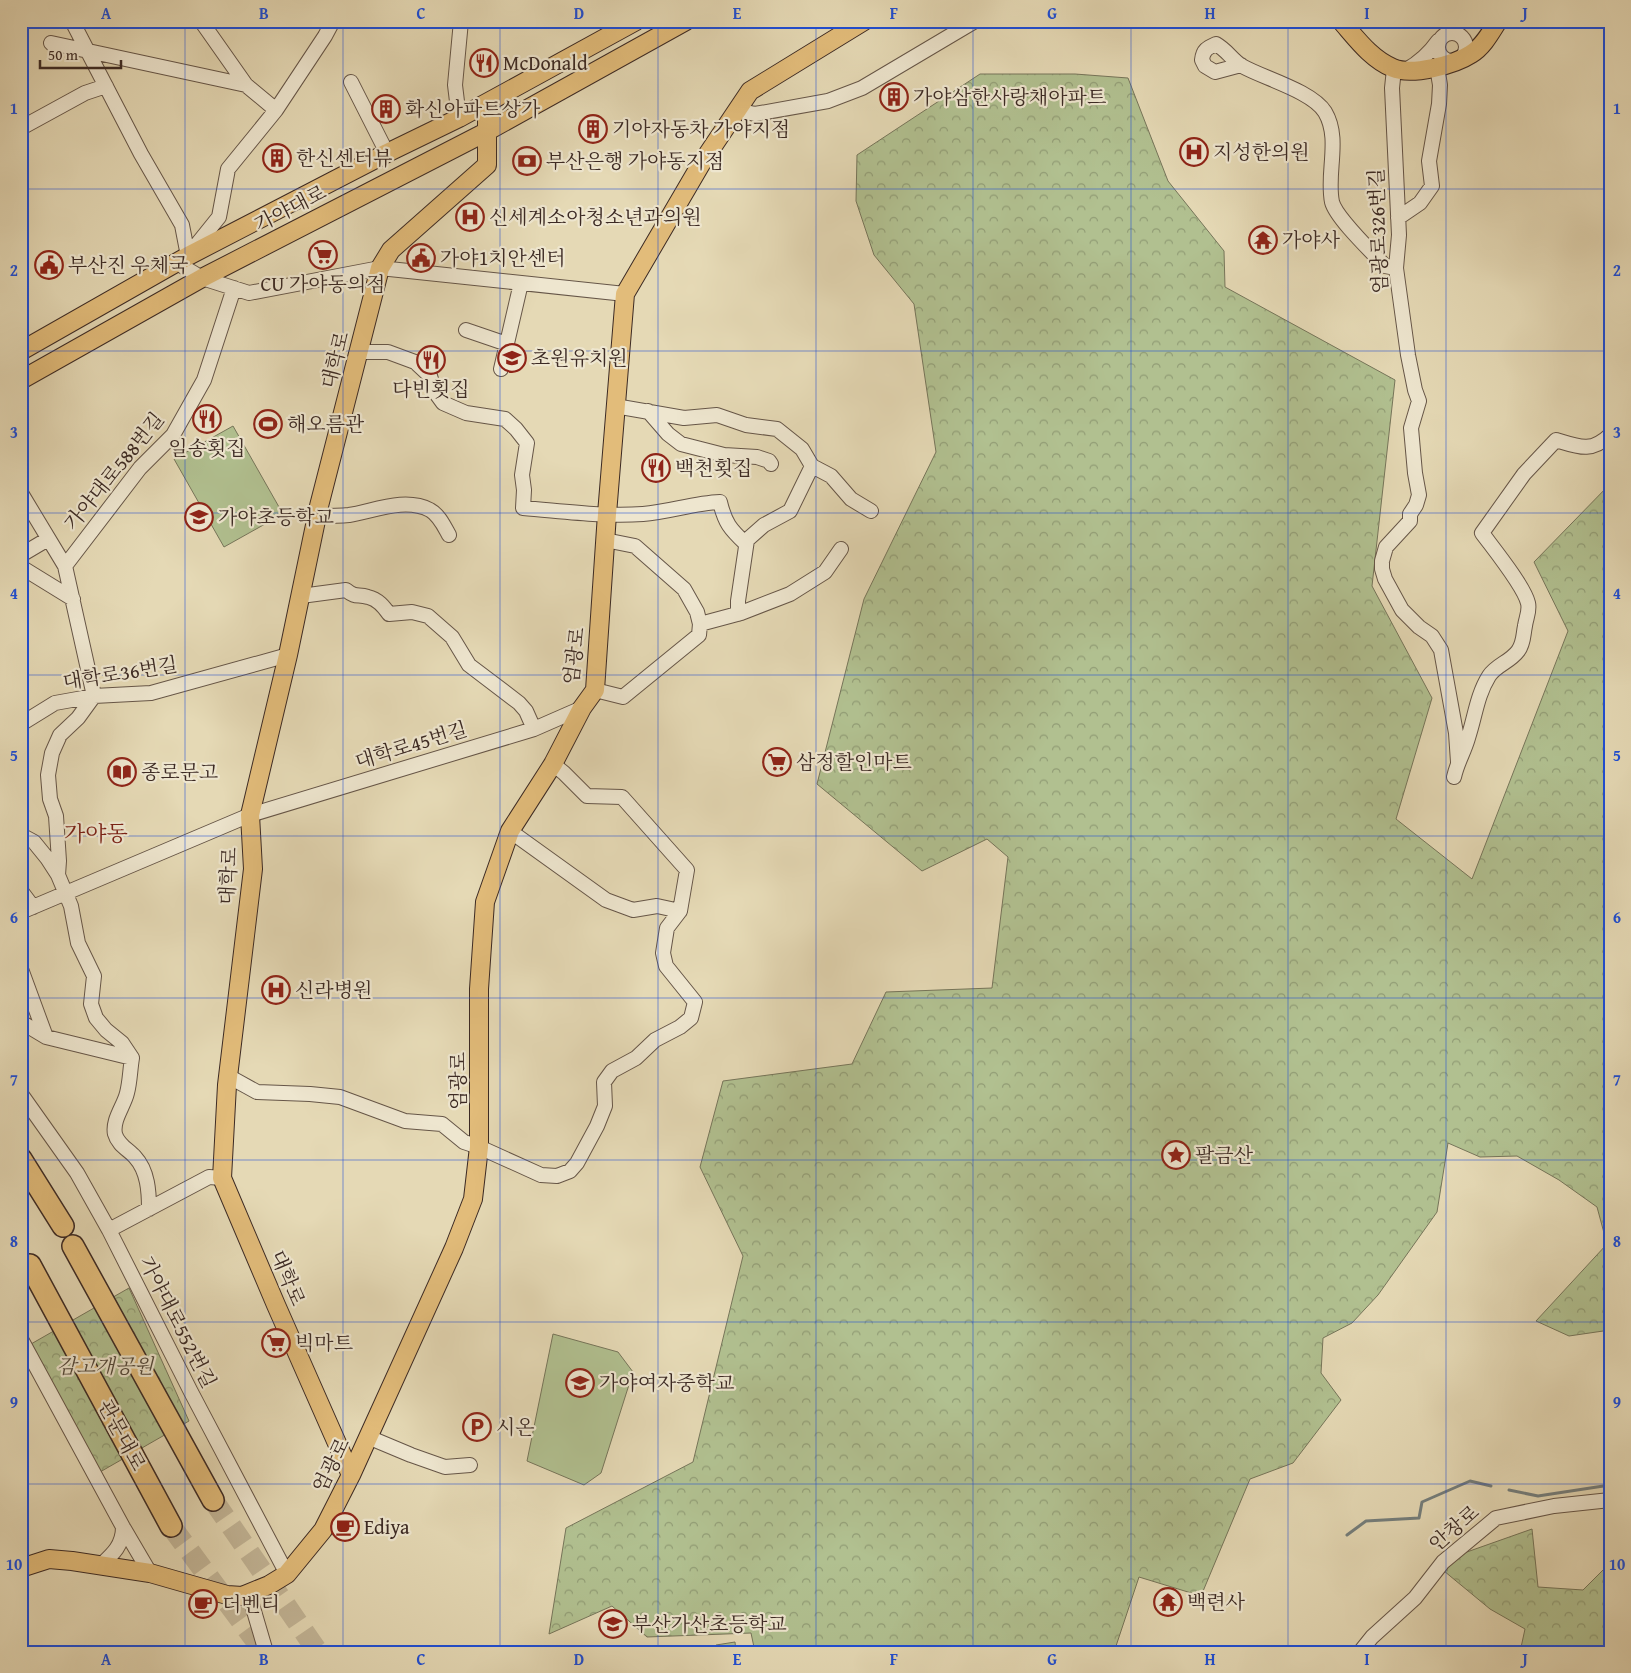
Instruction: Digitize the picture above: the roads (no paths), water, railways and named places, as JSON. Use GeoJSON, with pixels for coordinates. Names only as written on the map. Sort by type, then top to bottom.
{"type":"FeatureCollection","features":[{"type":"Feature","properties":{"kind":"highway"},"geometry":{"type":"LineString","coordinates":[[21,1159],[63,1226]]}},
{"type":"Feature","properties":{"kind":"highway"},"geometry":{"type":"LineString","coordinates":[[73,1246],[213,1500]]}},
{"type":"Feature","properties":{"kind":"highway","name":"관문대로"},"geometry":{"type":"LineString","coordinates":[[26,1257],[171,1526]]}},
{"type":"Feature","properties":{"kind":"main road","name":"가야대로"},"geometry":{"type":"LineString","coordinates":[[23,344],[182,259],[387,153],[487,104],[636,21]]}},
{"type":"Feature","properties":{"kind":"main road","name":"가야대로"},"geometry":{"type":"LineString","coordinates":[[21,380],[202,278],[486,132],[686,21]]}},
{"type":"Feature","properties":{"kind":"main road","name":"엄광로"},"geometry":{"type":"LineString","coordinates":[[245,1596],[287,1574],[323,1530],[368,1437],[464,1224],[473,1199],[479,1147],[479,989],[485,902],[510,831],[553,764],[582,708],[595,690],[624,294],[701,164],[750,91],[864,21]]}},
{"type":"Feature","properties":{"kind":"main road"},"geometry":{"type":"LineString","coordinates":[[1341,21],[1365,48],[1381,62],[1400,70],[1437,67],[1471,54],[1479,47],[1498,21]]}},
{"type":"Feature","properties":{"kind":"main road","name":"대학로"},"geometry":{"type":"LineString","coordinates":[[351,1474],[222,1178],[228,1076],[254,870],[250,815],[288,655],[317,516],[380,268],[391,250],[487,165],[487,104]]}},
{"type":"Feature","properties":{"kind":"main road"},"geometry":{"type":"LineString","coordinates":[[21,1568],[49,1559],[150,1572],[245,1596]]}},
{"type":"Feature","properties":{"kind":"street"},"geometry":{"type":"LineString","coordinates":[[72,21],[141,154],[182,225],[182,259],[202,278],[249,293],[380,268],[624,294]]}},
{"type":"Feature","properties":{"kind":"street"},"geometry":{"type":"LineString","coordinates":[[200,21],[246,85],[276,110]]}},
{"type":"Feature","properties":{"kind":"street"},"geometry":{"type":"LineString","coordinates":[[182,259],[219,217],[228,169],[276,110],[333,21]]}},
{"type":"Feature","properties":{"kind":"street"},"geometry":{"type":"LineString","coordinates":[[459,118],[455,85],[461,21]]}},
{"type":"Feature","properties":{"kind":"street"},"geometry":{"type":"LineString","coordinates":[[737,110],[755,114],[828,101],[862,88],[975,21]]}},
{"type":"Feature","properties":{"kind":"street"},"geometry":{"type":"LineString","coordinates":[[1400,70],[1419,63],[1429,54],[1442,32]]}},
{"type":"Feature","properties":{"kind":"street"},"geometry":{"type":"LineString","coordinates":[[1442,32],[1456,33],[1465,40],[1474,42],[1488,36]]}},
{"type":"Feature","properties":{"kind":"street"},"geometry":{"type":"LineString","coordinates":[[1442,32],[1438,50],[1442,57],[1449,61],[1458,60],[1464,55],[1466,48],[1465,40]]}},
{"type":"Feature","properties":{"kind":"street"},"geometry":{"type":"LineString","coordinates":[[51,43],[246,85]]}},
{"type":"Feature","properties":{"kind":"street"},"geometry":{"type":"LineString","coordinates":[[1241,65],[1215,72],[1205,66],[1202,60],[1206,48],[1216,44],[1226,50],[1241,65],[1310,98],[1324,111],[1331,130],[1330,183],[1332,204],[1341,218],[1385,266],[1396,268]]}},
{"type":"Feature","properties":{"kind":"street"},"geometry":{"type":"LineString","coordinates":[[1398,218],[1420,203],[1432,186],[1429,161],[1439,104],[1440,85],[1437,67]]}},
{"type":"Feature","properties":{"kind":"street","name":"엄광로326번길"},"geometry":{"type":"LineString","coordinates":[[1400,70],[1392,88],[1399,235],[1396,268],[1414,390],[1419,401],[1411,428],[1414,473],[1419,495],[1416,505],[1410,514],[1410,521],[1386,547],[1382,560],[1382,569],[1385,579],[1402,610],[1419,627],[1432,636],[1442,650],[1456,733],[1458,762]]}},
{"type":"Feature","properties":{"kind":"street"},"geometry":{"type":"LineString","coordinates":[[351,82],[387,153]]}},
{"type":"Feature","properties":{"kind":"street"},"geometry":{"type":"LineString","coordinates":[[21,128],[85,93],[106,86]]}},
{"type":"Feature","properties":{"kind":"street"},"geometry":{"type":"LineString","coordinates":[[501,370],[507,344],[516,282]]}},
{"type":"Feature","properties":{"kind":"street","name":"가야대로588번길"},"geometry":{"type":"LineString","coordinates":[[65,566],[140,468],[173,435],[204,380],[234,288]]}},
{"type":"Feature","properties":{"kind":"street"},"geometry":{"type":"LineString","coordinates":[[466,330],[507,344]]}},
{"type":"Feature","properties":{"kind":"street"},"geometry":{"type":"LineString","coordinates":[[359,352],[388,352],[415,362],[430,376],[435,392],[443,403],[466,413],[505,419],[516,429],[527,443],[522,475],[524,490],[523,508],[607,514],[642,514],[704,502],[720,502],[724,519],[733,532],[746,544]]}},
{"type":"Feature","properties":{"kind":"street"},"geometry":{"type":"LineString","coordinates":[[615,406],[684,418],[717,415],[746,425],[777,429],[802,449],[812,466],[831,476],[851,498],[871,511]]}},
{"type":"Feature","properties":{"kind":"street"},"geometry":{"type":"LineString","coordinates":[[648,411],[668,434],[681,444],[724,456],[757,457],[769,461],[771,464]]}},
{"type":"Feature","properties":{"kind":"street"},"geometry":{"type":"LineString","coordinates":[[1454,777],[1458,762],[1464,752],[1482,691],[1490,674],[1508,662],[1518,651],[1523,640],[1528,611],[1528,603],[1522,590],[1482,533],[1524,474],[1556,440],[1573,446],[1587,447],[1605,440]]}},
{"type":"Feature","properties":{"kind":"street"},"geometry":{"type":"LineString","coordinates":[[738,614],[738,601],[747,540],[764,525],[790,512],[812,466]]}},
{"type":"Feature","properties":{"kind":"street"},"geometry":{"type":"LineString","coordinates":[[21,493],[65,566],[94,696],[78,718],[60,735],[52,753],[48,775],[50,799],[56,816],[58,875]]}},
{"type":"Feature","properties":{"kind":"street"},"geometry":{"type":"LineString","coordinates":[[317,516],[348,515],[397,505],[420,506],[432,511],[449,535]]}},
{"type":"Feature","properties":{"kind":"street"},"geometry":{"type":"LineString","coordinates":[[21,556],[48,539]]}},
{"type":"Feature","properties":{"kind":"street"},"geometry":{"type":"LineString","coordinates":[[595,690],[623,697],[699,635],[700,624],[697,612],[684,589],[634,546],[605,540]]}},
{"type":"Feature","properties":{"kind":"street"},"geometry":{"type":"LineString","coordinates":[[700,624],[738,614],[790,594],[825,572],[841,549]]}},
{"type":"Feature","properties":{"kind":"street"},"geometry":{"type":"LineString","coordinates":[[21,567],[73,599]]}},
{"type":"Feature","properties":{"kind":"street"},"geometry":{"type":"LineString","coordinates":[[301,596],[346,590],[354,596],[369,597],[380,603],[390,614],[412,612],[428,616],[452,637],[470,666],[519,703],[526,711],[534,729]]}},
{"type":"Feature","properties":{"kind":"street","name":"대학로36번길"},"geometry":{"type":"LineString","coordinates":[[21,724],[55,703],[94,696],[151,693],[288,655]]}},
{"type":"Feature","properties":{"kind":"street","name":"대학로45번길"},"geometry":{"type":"LineString","coordinates":[[27,909],[250,815],[534,729],[582,708]]}},
{"type":"Feature","properties":{"kind":"street"},"geometry":{"type":"LineString","coordinates":[[228,1076],[257,1092],[310,1094],[340,1098],[405,1121],[442,1124],[464,1142],[541,1175],[557,1176],[570,1171],[580,1158],[597,1126],[605,1106],[604,1082],[612,1071],[636,1058],[655,1040],[680,1027],[691,1018],[695,1002],[666,966],[663,953],[667,928],[680,911],[687,870],[622,798],[587,796],[553,764]]}},
{"type":"Feature","properties":{"kind":"street"},"geometry":{"type":"LineString","coordinates":[[510,831],[606,900],[634,910],[657,906],[680,911]]}},
{"type":"Feature","properties":{"kind":"street"},"geometry":{"type":"LineString","coordinates":[[21,835],[34,842],[58,875],[71,906],[78,942],[94,976],[91,1004],[96,1018],[106,1030],[122,1043],[132,1058],[127,1094],[117,1116],[115,1134],[123,1147],[136,1158],[146,1177],[149,1209]]}},
{"type":"Feature","properties":{"kind":"street"},"geometry":{"type":"LineString","coordinates":[[21,891],[27,909]]}},
{"type":"Feature","properties":{"kind":"street"},"geometry":{"type":"LineString","coordinates":[[21,969],[46,1037]]}},
{"type":"Feature","properties":{"kind":"street"},"geometry":{"type":"LineString","coordinates":[[21,1022],[46,1037],[132,1058]]}},
{"type":"Feature","properties":{"kind":"street","name":"가야대로552번길"},"geometry":{"type":"LineString","coordinates":[[21,1094],[77,1173],[109,1230],[191,1392],[287,1574]]}},
{"type":"Feature","properties":{"kind":"street"},"geometry":{"type":"LineString","coordinates":[[109,1230],[210,1177],[222,1178]]}},
{"type":"Feature","properties":{"kind":"street"},"geometry":{"type":"LineString","coordinates":[[21,1339],[123,1527],[150,1572]]}},
{"type":"Feature","properties":{"kind":"street"},"geometry":{"type":"LineString","coordinates":[[368,1437],[410,1455],[445,1466],[470,1465]]}},
{"type":"Feature","properties":{"kind":"street","name":"안창로"},"geometry":{"type":"LineString","coordinates":[[1360,1652],[1372,1637],[1415,1598],[1443,1562],[1496,1518],[1554,1506],[1610,1500]]}},
{"type":"Feature","properties":{"kind":"street"},"geometry":{"type":"LineString","coordinates":[[101,1566],[117,1551],[123,1538],[123,1527]]}},
{"type":"Feature","properties":{"kind":"street"},"geometry":{"type":"LineString","coordinates":[[245,1596],[272,1577],[274,1567],[273,1547]]}},
{"type":"Feature","properties":{"kind":"street"},"geometry":{"type":"LineString","coordinates":[[245,1596],[257,1652]]}},
{"type":"Feature","properties":{"kind":"street"},"geometry":{"type":"LineString","coordinates":[[245,1596],[266,1652]]}},
{"type":"Feature","properties":{"kind":"waterway"},"geometry":{"type":"LineString","coordinates":[[1347,1535],[1366,1521],[1419,1518],[1422,1502],[1470,1481],[1491,1486]]}},
{"type":"Feature","properties":{"kind":"waterway"},"geometry":{"type":"LineString","coordinates":[[1509,1490],[1538,1496],[1610,1485]]}},
{"type":"Feature","properties":{"kind":"tunnel"},"geometry":{"type":"LineString","coordinates":[[213,1500],[318,1652]]}},
{"type":"Feature","properties":{"kind":"tunnel"},"geometry":{"type":"LineString","coordinates":[[171,1526],[264,1652]]}},
{"type":"Feature","properties":{"kind":"place","name":"McDonald"},"geometry":{"type":"Point","coordinates":[484,63]}},
{"type":"Feature","properties":{"kind":"place","name":"가야삼한사랑채아파트"},"geometry":{"type":"Point","coordinates":[894,97]}},
{"type":"Feature","properties":{"kind":"place","name":"화신아파트상가"},"geometry":{"type":"Point","coordinates":[386,109]}},
{"type":"Feature","properties":{"kind":"place","name":"기아자동차 가야지점"},"geometry":{"type":"Point","coordinates":[593,129]}},
{"type":"Feature","properties":{"kind":"place","name":"지성한의원"},"geometry":{"type":"Point","coordinates":[1194,152]}},
{"type":"Feature","properties":{"kind":"place","name":"한신센터뷰"},"geometry":{"type":"Point","coordinates":[277,158]}},
{"type":"Feature","properties":{"kind":"place","name":"부산은행 가야동지점"},"geometry":{"type":"Point","coordinates":[527,161]}},
{"type":"Feature","properties":{"kind":"place","name":"신세계소아청소년과의원"},"geometry":{"type":"Point","coordinates":[470,217]}},
{"type":"Feature","properties":{"kind":"place","name":"가야사"},"geometry":{"type":"Point","coordinates":[1263,240]}},
{"type":"Feature","properties":{"kind":"place","name":"CU 가야동의점"},"geometry":{"type":"Point","coordinates":[323,255]}},
{"type":"Feature","properties":{"kind":"place","name":"가야1치안센터"},"geometry":{"type":"Point","coordinates":[421,258]}},
{"type":"Feature","properties":{"kind":"place","name":"부산진 우체국"},"geometry":{"type":"Point","coordinates":[49,265]}},
{"type":"Feature","properties":{"kind":"place","name":"초원유치원"},"geometry":{"type":"Point","coordinates":[512,358]}},
{"type":"Feature","properties":{"kind":"place","name":"다빈횟집"},"geometry":{"type":"Point","coordinates":[431,360]}},
{"type":"Feature","properties":{"kind":"place","name":"일송횟집"},"geometry":{"type":"Point","coordinates":[207,419]}},
{"type":"Feature","properties":{"kind":"place","name":"해오름관"},"geometry":{"type":"Point","coordinates":[268,424]}},
{"type":"Feature","properties":{"kind":"place","name":"백천횟집"},"geometry":{"type":"Point","coordinates":[656,468]}},
{"type":"Feature","properties":{"kind":"place","name":"가야초등학교"},"geometry":{"type":"Point","coordinates":[199,517]}},
{"type":"Feature","properties":{"kind":"place","name":"삼정할인마트"},"geometry":{"type":"Point","coordinates":[777,762]}},
{"type":"Feature","properties":{"kind":"place","name":"종로문고"},"geometry":{"type":"Point","coordinates":[122,772]}},
{"type":"Feature","properties":{"kind":"place","name":"신라병원"},"geometry":{"type":"Point","coordinates":[276,990]}},
{"type":"Feature","properties":{"kind":"place","name":"팔금산"},"geometry":{"type":"Point","coordinates":[1176,1155]}},
{"type":"Feature","properties":{"kind":"place","name":"빅마트"},"geometry":{"type":"Point","coordinates":[276,1343]}},
{"type":"Feature","properties":{"kind":"place","name":"가야여자중학교"},"geometry":{"type":"Point","coordinates":[580,1383]}},
{"type":"Feature","properties":{"kind":"place","name":"시온"},"geometry":{"type":"Point","coordinates":[477,1427]}},
{"type":"Feature","properties":{"kind":"place","name":"Ediya"},"geometry":{"type":"Point","coordinates":[345,1527]}},
{"type":"Feature","properties":{"kind":"place","name":"백련사"},"geometry":{"type":"Point","coordinates":[1168,1602]}},
{"type":"Feature","properties":{"kind":"place","name":"더벤티"},"geometry":{"type":"Point","coordinates":[203,1604]}},
{"type":"Feature","properties":{"kind":"place","name":"부산가산초등학교"},"geometry":{"type":"Point","coordinates":[613,1624]}},
{"type":"Feature","properties":{"kind":"district","name":"가야동"},"geometry":{"type":"Point","coordinates":[96,833]}},
{"type":"Feature","properties":{"kind":"park label","name":"감고개공원"},"geometry":{"type":"Point","coordinates":[105,1366]}}]}
